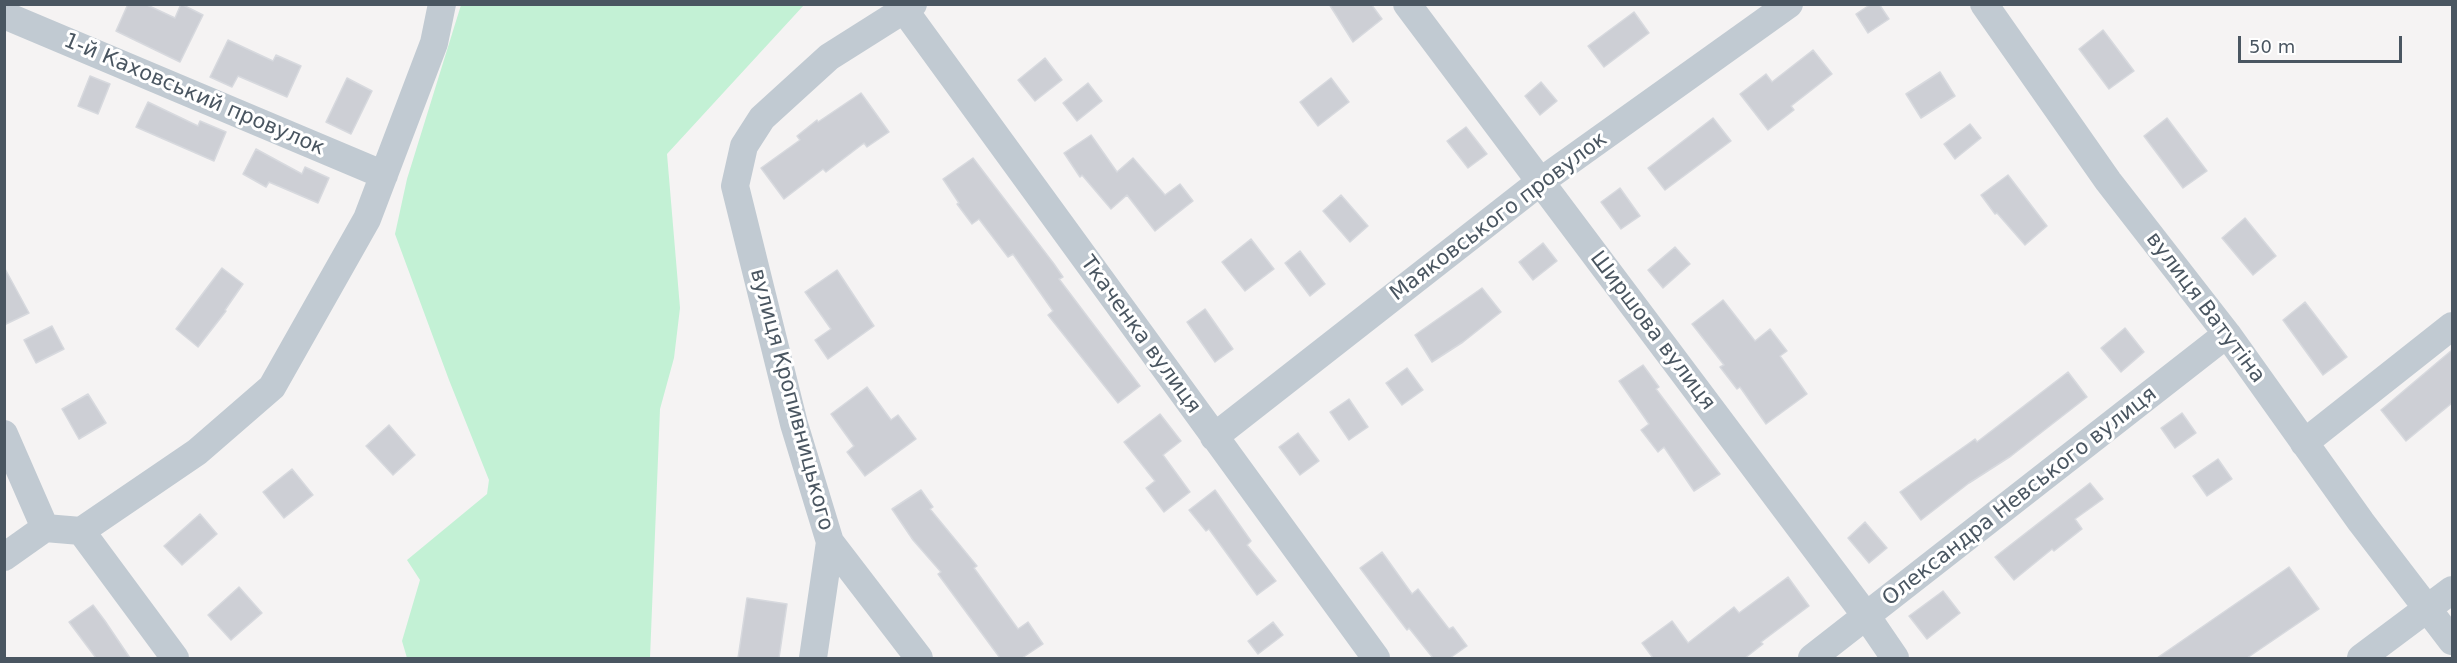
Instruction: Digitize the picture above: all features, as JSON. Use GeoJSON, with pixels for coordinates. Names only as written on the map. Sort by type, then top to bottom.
{"type":"FeatureCollection","features":[{"type":"Feature","properties":{"kind":"street"},"geometry":{"type":"LineString","coordinates":[[4,557],[45,528],[81,531],[197,452],[272,387],[367,219],[434,43],[442,4]]}},
{"type":"Feature","properties":{"kind":"street","name":"Ширшова вулиця"},"geometry":{"type":"LineString","coordinates":[[1407,4],[1867,617],[1895,658]]}},
{"type":"Feature","properties":{"kind":"street","name":"Маяковського провулок"},"geometry":{"type":"LineString","coordinates":[[1214,437],[1540,182],[1789,4]]}},
{"type":"Feature","properties":{"kind":"street","name":"вулиця Ватутіна"},"geometry":{"type":"LineString","coordinates":[[1984,4],[2108,181],[2227,334],[2304,443],[2452,641]]}},
{"type":"Feature","properties":{"kind":"street","name":"вулиця Кропивницького"},"geometry":{"type":"LineString","coordinates":[[909,8],[829,57],[762,118],[744,146],[735,186],[794,424],[830,542],[919,658]]}},
{"type":"Feature","properties":{"kind":"street","name":"Ткаченка вулиця"},"geometry":{"type":"LineString","coordinates":[[909,8],[1214,437],[1376,658]]}},
{"type":"Feature","properties":{"kind":"street","name":"1-й Каховський провулок"},"geometry":{"type":"LineString","coordinates":[[4,15],[384,175]]}},
{"type":"Feature","properties":{"kind":"street"},"geometry":{"type":"LineString","coordinates":[[2304,443],[2452,326]]}},
{"type":"Feature","properties":{"kind":"street","name":"Олександра Невського вулиця"},"geometry":{"type":"LineString","coordinates":[[1812,658],[2227,334]]}},
{"type":"Feature","properties":{"kind":"street"},"geometry":{"type":"LineString","coordinates":[[4,434],[45,528]]}},
{"type":"Feature","properties":{"kind":"street"},"geometry":{"type":"LineString","coordinates":[[81,531],[175,658]]}},
{"type":"Feature","properties":{"kind":"street"},"geometry":{"type":"LineString","coordinates":[[813,658],[830,542]]}},
{"type":"Feature","properties":{"kind":"street"},"geometry":{"type":"LineString","coordinates":[[2361,658],[2452,590]]}},
{"type":"Feature","properties":{"kind":"green space"},"geometry":{"type":"Polygon","coordinates":[[[461,5],[804,5],[667,154],[680,308],[674,358],[660,409],[650,658],[407,658],[402,641],[420,580],[407,560],[487,494],[489,480],[395,234],[407,179],[461,5]]]}},
{"type":"Feature","properties":{"kind":"building"},"geometry":{"type":"Polygon","coordinates":[[[128,4],[145,4],[175,18],[181,4],[203,15],[180,62],[116,31],[128,4]]]}},
{"type":"Feature","properties":{"kind":"building"},"geometry":{"type":"Polygon","coordinates":[[[1329,4],[1371,4],[1382,19],[1353,42],[1329,4]]]}},
{"type":"Feature","properties":{"kind":"building"},"geometry":{"type":"Polygon","coordinates":[[[1871,4],[1879,4],[1889,19],[1868,33],[1856,14],[1871,4]]]}},
{"type":"Feature","properties":{"kind":"building"},"geometry":{"type":"Polygon","coordinates":[[[1634,12],[1649,33],[1604,67],[1588,46],[1634,12]]]}},
{"type":"Feature","properties":{"kind":"building"},"geometry":{"type":"Polygon","coordinates":[[[2103,30],[2134,71],[2109,89],[2079,49],[2103,30]]]}},
{"type":"Feature","properties":{"kind":"building"},"geometry":{"type":"Polygon","coordinates":[[[228,40],[273,61],[276,55],[301,66],[287,97],[238,76],[232,87],[210,77],[228,40]]]}},
{"type":"Feature","properties":{"kind":"building"},"geometry":{"type":"Polygon","coordinates":[[[1813,50],[1832,74],[1791,106],[1794,110],[1768,130],[1740,94],[1766,74],[1772,82],[1813,50]]]}},
{"type":"Feature","properties":{"kind":"building"},"geometry":{"type":"Polygon","coordinates":[[[1045,58],[1062,80],[1035,101],[1018,80],[1045,58]]]}},
{"type":"Feature","properties":{"kind":"building"},"geometry":{"type":"Polygon","coordinates":[[[1940,72],[1955,96],[1921,118],[1906,94],[1940,72]]]}},
{"type":"Feature","properties":{"kind":"building"},"geometry":{"type":"Polygon","coordinates":[[[90,76],[110,84],[98,114],[78,106],[90,76]]]}},
{"type":"Feature","properties":{"kind":"building"},"geometry":{"type":"Polygon","coordinates":[[[347,78],[372,91],[351,134],[326,122],[347,78]]]}},
{"type":"Feature","properties":{"kind":"building"},"geometry":{"type":"Polygon","coordinates":[[[1331,78],[1349,102],[1318,126],[1300,102],[1331,78]]]}},
{"type":"Feature","properties":{"kind":"building"},"geometry":{"type":"Polygon","coordinates":[[[1541,82],[1557,101],[1540,115],[1525,96],[1541,82]]]}},
{"type":"Feature","properties":{"kind":"building"},"geometry":{"type":"Polygon","coordinates":[[[1088,83],[1102,101],[1077,121],[1063,103],[1088,83]]]}},
{"type":"Feature","properties":{"kind":"building"},"geometry":{"type":"Polygon","coordinates":[[[861,93],[889,132],[867,147],[864,143],[826,172],[823,169],[784,199],[761,168],[800,140],[797,136],[817,120],[818,122],[861,93]]]}},
{"type":"Feature","properties":{"kind":"building"},"geometry":{"type":"Polygon","coordinates":[[[148,102],[198,126],[200,121],[226,132],[214,161],[136,127],[148,102]]]}},
{"type":"Feature","properties":{"kind":"building"},"geometry":{"type":"Polygon","coordinates":[[[1713,118],[1731,141],[1665,190],[1648,168],[1713,118]]]}},
{"type":"Feature","properties":{"kind":"building"},"geometry":{"type":"Polygon","coordinates":[[[2167,118],[2207,171],[2183,188],[2144,136],[2167,118]]]}},
{"type":"Feature","properties":{"kind":"building"},"geometry":{"type":"Polygon","coordinates":[[[1970,124],[1981,138],[1955,159],[1944,144],[1970,124]]]}},
{"type":"Feature","properties":{"kind":"building"},"geometry":{"type":"Polygon","coordinates":[[[1466,127],[1487,154],[1468,168],[1447,141],[1466,127]]]}},
{"type":"Feature","properties":{"kind":"building"},"geometry":{"type":"Polygon","coordinates":[[[1091,135],[1117,172],[1133,158],[1165,195],[1180,184],[1193,201],[1155,231],[1127,195],[1111,209],[1082,175],[1080,177],[1064,153],[1091,135]]]}},
{"type":"Feature","properties":{"kind":"building"},"geometry":{"type":"Polygon","coordinates":[[[256,149],[302,174],[305,167],[329,178],[318,203],[269,182],[266,187],[243,174],[256,149]]]}},
{"type":"Feature","properties":{"kind":"building"},"geometry":{"type":"Polygon","coordinates":[[[973,158],[1054,264],[1063,277],[1059,279],[1140,386],[1118,403],[1048,315],[1053,311],[1013,254],[1008,257],[979,219],[972,224],[957,204],[959,203],[943,179],[973,158]]]}},
{"type":"Feature","properties":{"kind":"building"},"geometry":{"type":"Polygon","coordinates":[[[2008,175],[2047,226],[2025,245],[1997,213],[1995,214],[1981,195],[2008,175]]]}},
{"type":"Feature","properties":{"kind":"building"},"geometry":{"type":"Polygon","coordinates":[[[1620,188],[1640,216],[1621,229],[1601,202],[1620,188]]]}},
{"type":"Feature","properties":{"kind":"building"},"geometry":{"type":"Polygon","coordinates":[[[1341,195],[1368,226],[1350,242],[1323,211],[1341,195]]]}},
{"type":"Feature","properties":{"kind":"building"},"geometry":{"type":"Polygon","coordinates":[[[2245,218],[2276,256],[2253,275],[2222,238],[2245,218]]]}},
{"type":"Feature","properties":{"kind":"building"},"geometry":{"type":"Polygon","coordinates":[[[1251,239],[1274,269],[1245,291],[1222,262],[1251,239]]]}},
{"type":"Feature","properties":{"kind":"building"},"geometry":{"type":"Polygon","coordinates":[[[1543,243],[1557,261],[1533,280],[1519,262],[1543,243]]]}},
{"type":"Feature","properties":{"kind":"building"},"geometry":{"type":"Polygon","coordinates":[[[1675,247],[1690,264],[1663,288],[1648,270],[1675,247]]]}},
{"type":"Feature","properties":{"kind":"building"},"geometry":{"type":"Polygon","coordinates":[[[1300,251],[1325,284],[1310,296],[1285,263],[1300,251]]]}},
{"type":"Feature","properties":{"kind":"building"},"geometry":{"type":"Polygon","coordinates":[[[4,267],[29,313],[4,325],[4,267]]]}},
{"type":"Feature","properties":{"kind":"building"},"geometry":{"type":"Polygon","coordinates":[[[222,268],[243,284],[226,311],[198,347],[176,329],[222,268]]]}},
{"type":"Feature","properties":{"kind":"building"},"geometry":{"type":"Polygon","coordinates":[[[837,270],[874,326],[828,359],[815,340],[831,329],[805,292],[837,270]]]}},
{"type":"Feature","properties":{"kind":"building"},"geometry":{"type":"Polygon","coordinates":[[[1482,288],[1501,312],[1463,342],[1432,362],[1415,335],[1482,288]]]}},
{"type":"Feature","properties":{"kind":"building"},"geometry":{"type":"Polygon","coordinates":[[[1723,300],[1755,341],[1770,329],[1787,351],[1780,356],[1807,394],[1766,424],[1740,387],[1737,389],[1720,367],[1724,365],[1692,324],[1723,300]]]}},
{"type":"Feature","properties":{"kind":"building"},"geometry":{"type":"Polygon","coordinates":[[[2305,302],[2347,357],[2323,375],[2283,320],[2305,302]]]}},
{"type":"Feature","properties":{"kind":"building"},"geometry":{"type":"Polygon","coordinates":[[[1205,309],[1233,349],[1215,362],[1187,322],[1205,309]]]}},
{"type":"Feature","properties":{"kind":"building"},"geometry":{"type":"Polygon","coordinates":[[[52,326],[64,349],[36,363],[24,340],[52,326]]]}},
{"type":"Feature","properties":{"kind":"building"},"geometry":{"type":"Polygon","coordinates":[[[2125,328],[2144,352],[2121,372],[2101,348],[2125,328]]]}},
{"type":"Feature","properties":{"kind":"building"},"geometry":{"type":"Polygon","coordinates":[[[2452,350],[2452,403],[2406,441],[2381,410],[2452,350]]]}},
{"type":"Feature","properties":{"kind":"building"},"geometry":{"type":"Polygon","coordinates":[[[1643,365],[1659,387],[1656,389],[1720,474],[1694,491],[1664,447],[1658,452],[1641,430],[1649,424],[1619,381],[1643,365]]]}},
{"type":"Feature","properties":{"kind":"building"},"geometry":{"type":"Polygon","coordinates":[[[1407,368],[1423,390],[1402,405],[1386,383],[1407,368]]]}},
{"type":"Feature","properties":{"kind":"building"},"geometry":{"type":"Polygon","coordinates":[[[2068,372],[2087,397],[2011,456],[1969,483],[1921,520],[1900,492],[1975,439],[1977,442],[2068,372]]]}},
{"type":"Feature","properties":{"kind":"building"},"geometry":{"type":"Polygon","coordinates":[[[867,387],[891,420],[898,415],[916,439],[865,476],[847,452],[854,446],[831,414],[867,387]]]}},
{"type":"Feature","properties":{"kind":"building"},"geometry":{"type":"Polygon","coordinates":[[[88,394],[106,423],[79,439],[62,409],[88,394]]]}},
{"type":"Feature","properties":{"kind":"building"},"geometry":{"type":"Polygon","coordinates":[[[1349,399],[1368,427],[1349,440],[1330,412],[1349,399]]]}},
{"type":"Feature","properties":{"kind":"building"},"geometry":{"type":"Polygon","coordinates":[[[2182,413],[2196,433],[2175,448],[2161,428],[2182,413]]]}},
{"type":"Feature","properties":{"kind":"building"},"geometry":{"type":"Polygon","coordinates":[[[1160,414],[1181,441],[1163,455],[1190,492],[1164,512],[1146,488],[1155,481],[1124,442],[1160,414]]]}},
{"type":"Feature","properties":{"kind":"building"},"geometry":{"type":"Polygon","coordinates":[[[389,425],[415,455],[393,475],[366,446],[389,425]]]}},
{"type":"Feature","properties":{"kind":"building"},"geometry":{"type":"Polygon","coordinates":[[[1298,433],[1319,461],[1300,475],[1279,447],[1298,433]]]}},
{"type":"Feature","properties":{"kind":"building"},"geometry":{"type":"Polygon","coordinates":[[[2218,459],[2232,479],[2207,496],[2193,476],[2218,459]]]}},
{"type":"Feature","properties":{"kind":"building"},"geometry":{"type":"Polygon","coordinates":[[[292,469],[313,495],[284,518],[263,492],[292,469]]]}},
{"type":"Feature","properties":{"kind":"building"},"geometry":{"type":"Polygon","coordinates":[[[2090,483],[2103,499],[2075,519],[2082,529],[2054,551],[2052,549],[2014,580],[1995,557],[2090,483]]]}},
{"type":"Feature","properties":{"kind":"building"},"geometry":{"type":"Polygon","coordinates":[[[921,490],[933,507],[930,509],[977,566],[974,568],[1018,629],[1028,622],[1043,644],[1022,658],[1000,658],[938,574],[941,572],[913,540],[892,509],[921,490]]]}},
{"type":"Feature","properties":{"kind":"building"},"geometry":{"type":"Polygon","coordinates":[[[1215,490],[1251,541],[1247,545],[1276,581],[1257,595],[1209,529],[1206,531],[1189,510],[1215,490]]]}},
{"type":"Feature","properties":{"kind":"building"},"geometry":{"type":"Polygon","coordinates":[[[200,514],[217,534],[182,565],[164,546],[200,514]]]}},
{"type":"Feature","properties":{"kind":"building"},"geometry":{"type":"Polygon","coordinates":[[[1865,522],[1887,548],[1869,563],[1848,538],[1865,522]]]}},
{"type":"Feature","properties":{"kind":"building"},"geometry":{"type":"Polygon","coordinates":[[[1382,552],[1412,594],[1418,589],[1449,629],[1453,627],[1467,646],[1450,658],[1433,658],[1409,628],[1407,630],[1360,568],[1382,552]]]}},
{"type":"Feature","properties":{"kind":"building"},"geometry":{"type":"Polygon","coordinates":[[[2289,567],[2319,609],[2247,658],[2157,658],[2289,567]]]}},
{"type":"Feature","properties":{"kind":"building"},"geometry":{"type":"Polygon","coordinates":[[[1788,577],[1809,606],[1761,642],[1763,644],[1745,658],[1653,658],[1642,643],[1672,621],[1688,643],[1734,607],[1739,613],[1788,577]]]}},
{"type":"Feature","properties":{"kind":"building"},"geometry":{"type":"Polygon","coordinates":[[[239,587],[262,613],[231,640],[208,615],[239,587]]]}},
{"type":"Feature","properties":{"kind":"building"},"geometry":{"type":"Polygon","coordinates":[[[1943,591],[1960,613],[1927,639],[1909,616],[1943,591]]]}},
{"type":"Feature","properties":{"kind":"building"},"geometry":{"type":"Polygon","coordinates":[[[747,598],[787,604],[779,658],[738,658],[747,598]]]}},
{"type":"Feature","properties":{"kind":"building"},"geometry":{"type":"Polygon","coordinates":[[[93,605],[130,658],[96,658],[69,622],[93,605]]]}},
{"type":"Feature","properties":{"kind":"building"},"geometry":{"type":"Polygon","coordinates":[[[1273,622],[1283,635],[1258,654],[1248,641],[1273,622]]]}}]}
